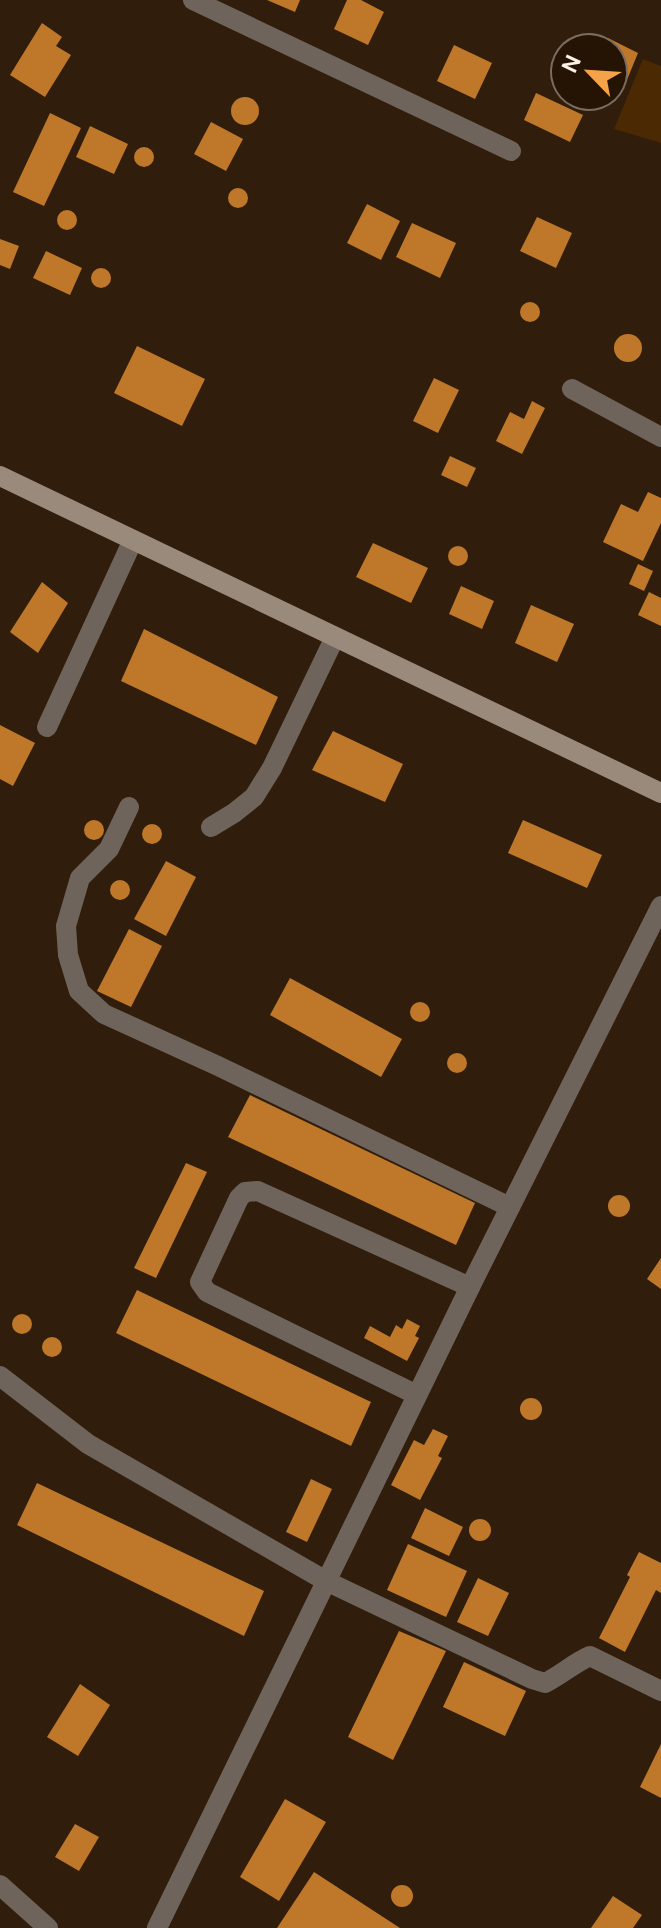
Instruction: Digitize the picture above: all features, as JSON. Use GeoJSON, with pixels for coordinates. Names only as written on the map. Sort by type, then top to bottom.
{"type":"FeatureCollection","features":[{"type":"Feature","properties":{"kind":"main road"},"geometry":{"type":"LineString","coordinates":[[0,476],[661,793]]}},
{"type":"Feature","properties":{"kind":"street"},"geometry":{"type":"LineString","coordinates":[[193,0],[511,151]]}},
{"type":"Feature","properties":{"kind":"street"},"geometry":{"type":"LineString","coordinates":[[572,389],[661,437]]}},
{"type":"Feature","properties":{"kind":"street"},"geometry":{"type":"LineString","coordinates":[[47,727],[133,540]]}},
{"type":"Feature","properties":{"kind":"street"},"geometry":{"type":"LineString","coordinates":[[211,827],[254,797],[272,768],[335,637]]}},
{"type":"Feature","properties":{"kind":"street"},"geometry":{"type":"LineString","coordinates":[[129,807],[109,849],[80,878],[66,926],[68,955],[79,991],[104,1014],[510,1207]]}},
{"type":"Feature","properties":{"kind":"street"},"geometry":{"type":"LineString","coordinates":[[157,1928],[470,1287],[661,906]]}},
{"type":"Feature","properties":{"kind":"street"},"geometry":{"type":"LineString","coordinates":[[417,1395],[207,1292],[200,1282],[239,1198],[245,1192],[258,1191],[470,1287]]}},
{"type":"Feature","properties":{"kind":"street"},"geometry":{"type":"LineString","coordinates":[[0,1376],[88,1444],[326,1581],[532,1679],[545,1683],[590,1656],[661,1691]]}},
{"type":"Feature","properties":{"kind":"street"},"geometry":{"type":"LineString","coordinates":[[0,1885],[48,1928]]}},
{"type":"Feature","properties":{"kind":"shaded area"},"geometry":{"type":"Polygon","coordinates":[[[643,59],[661,66],[661,143],[614,129],[621,112],[629,112],[629,93],[643,59]]]}},
{"type":"Feature","properties":{"kind":"building"},"geometry":{"type":"Polygon","coordinates":[[[267,0],[300,0],[295,12],[267,0]]]}},
{"type":"Feature","properties":{"kind":"building"},"geometry":{"type":"Polygon","coordinates":[[[347,0],[361,0],[384,12],[368,45],[334,29],[347,0]]]}},
{"type":"Feature","properties":{"kind":"building"},"geometry":{"type":"Polygon","coordinates":[[[42,23],[62,37],[56,46],[71,55],[45,97],[10,75],[42,23]]]}},
{"type":"Feature","properties":{"kind":"building"},"geometry":{"type":"Polygon","coordinates":[[[454,45],[492,63],[475,99],[437,81],[454,45]]]}},
{"type":"Feature","properties":{"kind":"building"},"geometry":{"type":"Polygon","coordinates":[[[629,48],[638,53],[629,75],[629,48]]]}},
{"type":"Feature","properties":{"kind":"building"},"geometry":{"type":"Polygon","coordinates":[[[536,93],[549,99],[549,112],[577,112],[583,115],[570,142],[524,120],[536,93]]]}},
{"type":"Feature","properties":{"kind":"building"},"geometry":{"type":"Polygon","coordinates":[[[245,97],[255,101],[259,111],[255,121],[245,125],[235,121],[231,111],[235,101],[245,97]]]}},
{"type":"Feature","properties":{"kind":"building"},"geometry":{"type":"Polygon","coordinates":[[[50,113],[81,128],[44,206],[13,192],[50,113]]]}},
{"type":"Feature","properties":{"kind":"building"},"geometry":{"type":"Polygon","coordinates":[[[211,122],[243,139],[226,171],[194,154],[211,122]]]}},
{"type":"Feature","properties":{"kind":"building"},"geometry":{"type":"Polygon","coordinates":[[[90,126],[128,144],[114,174],[76,157],[90,126]]]}},
{"type":"Feature","properties":{"kind":"building"},"geometry":{"type":"Polygon","coordinates":[[[144,147],[151,150],[154,157],[151,164],[144,167],[137,164],[134,157],[137,150],[144,147]]]}},
{"type":"Feature","properties":{"kind":"building"},"geometry":{"type":"Polygon","coordinates":[[[238,188],[245,191],[248,198],[245,205],[238,208],[231,205],[228,198],[231,191],[238,188]]]}},
{"type":"Feature","properties":{"kind":"building"},"geometry":{"type":"Polygon","coordinates":[[[367,204],[400,221],[381,260],[347,243],[367,204]]]}},
{"type":"Feature","properties":{"kind":"building"},"geometry":{"type":"Polygon","coordinates":[[[67,210],[74,213],[77,220],[74,227],[67,230],[60,227],[57,220],[60,213],[67,210]]]}},
{"type":"Feature","properties":{"kind":"building"},"geometry":{"type":"Polygon","coordinates":[[[537,217],[572,233],[556,268],[520,251],[537,217]]]}},
{"type":"Feature","properties":{"kind":"building"},"geometry":{"type":"Polygon","coordinates":[[[412,223],[456,243],[440,278],[396,257],[412,223]]]}},
{"type":"Feature","properties":{"kind":"building"},"geometry":{"type":"Polygon","coordinates":[[[0,239],[19,246],[10,269],[0,265],[0,239]]]}},
{"type":"Feature","properties":{"kind":"building"},"geometry":{"type":"Polygon","coordinates":[[[46,251],[82,268],[70,295],[33,278],[46,251]]]}},
{"type":"Feature","properties":{"kind":"building"},"geometry":{"type":"Polygon","coordinates":[[[101,268],[108,271],[111,278],[108,285],[101,288],[94,285],[91,278],[94,271],[101,268]]]}},
{"type":"Feature","properties":{"kind":"building"},"geometry":{"type":"Polygon","coordinates":[[[530,302],[537,305],[540,312],[537,319],[530,322],[523,319],[520,312],[523,305],[530,302]]]}},
{"type":"Feature","properties":{"kind":"building"},"geometry":{"type":"Polygon","coordinates":[[[628,334],[638,338],[642,348],[638,358],[628,362],[618,358],[614,348],[618,338],[628,334]]]}},
{"type":"Feature","properties":{"kind":"building"},"geometry":{"type":"Polygon","coordinates":[[[137,346],[205,379],[182,426],[114,393],[137,346]]]}},
{"type":"Feature","properties":{"kind":"building"},"geometry":{"type":"Polygon","coordinates":[[[434,378],[459,390],[438,433],[413,421],[434,378]]]}},
{"type":"Feature","properties":{"kind":"building"},"geometry":{"type":"Polygon","coordinates":[[[532,401],[545,408],[522,454],[496,441],[510,412],[524,419],[532,401]]]}},
{"type":"Feature","properties":{"kind":"building"},"geometry":{"type":"Polygon","coordinates":[[[450,456],[476,468],[467,487],[441,475],[450,456]]]}},
{"type":"Feature","properties":{"kind":"building"},"geometry":{"type":"Polygon","coordinates":[[[648,492],[661,498],[661,523],[643,561],[603,542],[621,504],[638,512],[648,492]]]}},
{"type":"Feature","properties":{"kind":"building"},"geometry":{"type":"Polygon","coordinates":[[[373,543],[428,568],[411,603],[356,577],[373,543]]]}},
{"type":"Feature","properties":{"kind":"building"},"geometry":{"type":"Polygon","coordinates":[[[458,546],[465,549],[468,556],[465,563],[458,566],[451,563],[448,556],[451,549],[458,546]]]}},
{"type":"Feature","properties":{"kind":"building"},"geometry":{"type":"Polygon","coordinates":[[[638,564],[653,571],[644,591],[629,584],[638,564]]]}},
{"type":"Feature","properties":{"kind":"building"},"geometry":{"type":"Polygon","coordinates":[[[42,582],[68,603],[38,653],[10,632],[42,582]]]}},
{"type":"Feature","properties":{"kind":"building"},"geometry":{"type":"Polygon","coordinates":[[[461,586],[494,601],[482,629],[449,614],[461,586]]]}},
{"type":"Feature","properties":{"kind":"building"},"geometry":{"type":"Polygon","coordinates":[[[649,592],[661,598],[661,626],[638,615],[649,592]]]}},
{"type":"Feature","properties":{"kind":"building"},"geometry":{"type":"Polygon","coordinates":[[[531,605],[574,624],[557,662],[515,643],[531,605]]]}},
{"type":"Feature","properties":{"kind":"building"},"geometry":{"type":"Polygon","coordinates":[[[144,629],[278,697],[256,745],[121,681],[144,629]]]}},
{"type":"Feature","properties":{"kind":"building"},"geometry":{"type":"Polygon","coordinates":[[[0,725],[35,743],[13,786],[0,779],[0,725]]]}},
{"type":"Feature","properties":{"kind":"building"},"geometry":{"type":"Polygon","coordinates":[[[333,731],[403,764],[385,802],[312,770],[333,731]]]}},
{"type":"Feature","properties":{"kind":"building"},"geometry":{"type":"Polygon","coordinates":[[[94,820],[101,823],[104,830],[101,837],[94,840],[87,837],[84,830],[87,823],[94,820]]]}},
{"type":"Feature","properties":{"kind":"building"},"geometry":{"type":"Polygon","coordinates":[[[523,820],[602,855],[587,888],[508,853],[523,820]]]}},
{"type":"Feature","properties":{"kind":"building"},"geometry":{"type":"Polygon","coordinates":[[[152,824],[159,827],[162,834],[159,841],[152,844],[145,841],[142,834],[145,827],[152,824]]]}},
{"type":"Feature","properties":{"kind":"building"},"geometry":{"type":"Polygon","coordinates":[[[166,861],[196,877],[166,936],[134,919],[166,861]]]}},
{"type":"Feature","properties":{"kind":"building"},"geometry":{"type":"Polygon","coordinates":[[[120,880],[127,883],[130,890],[127,897],[120,900],[113,897],[110,890],[113,883],[120,880]]]}},
{"type":"Feature","properties":{"kind":"building"},"geometry":{"type":"Polygon","coordinates":[[[129,929],[162,946],[131,1007],[97,991],[129,929]]]}},
{"type":"Feature","properties":{"kind":"building"},"geometry":{"type":"Polygon","coordinates":[[[290,978],[402,1039],[381,1077],[270,1015],[290,978]]]}},
{"type":"Feature","properties":{"kind":"building"},"geometry":{"type":"Polygon","coordinates":[[[420,1002],[427,1005],[430,1012],[427,1019],[420,1022],[413,1019],[410,1012],[413,1005],[420,1002]]]}},
{"type":"Feature","properties":{"kind":"building"},"geometry":{"type":"Polygon","coordinates":[[[457,1053],[464,1056],[467,1063],[464,1070],[457,1073],[450,1070],[447,1063],[450,1056],[457,1053]]]}},
{"type":"Feature","properties":{"kind":"building"},"geometry":{"type":"Polygon","coordinates":[[[250,1095],[475,1203],[456,1245],[228,1137],[250,1095]]]}},
{"type":"Feature","properties":{"kind":"building"},"geometry":{"type":"Polygon","coordinates":[[[186,1163],[207,1172],[156,1278],[134,1268],[186,1163]]]}},
{"type":"Feature","properties":{"kind":"building"},"geometry":{"type":"Polygon","coordinates":[[[619,1195],[627,1198],[630,1206],[627,1214],[619,1217],[611,1214],[608,1206],[611,1198],[619,1195]]]}},
{"type":"Feature","properties":{"kind":"building"},"geometry":{"type":"Polygon","coordinates":[[[661,1258],[661,1289],[647,1279],[661,1258]]]}},
{"type":"Feature","properties":{"kind":"building"},"geometry":{"type":"Polygon","coordinates":[[[137,1290],[371,1402],[351,1446],[116,1333],[137,1290]]]}},
{"type":"Feature","properties":{"kind":"building"},"geometry":{"type":"Polygon","coordinates":[[[22,1314],[29,1317],[32,1324],[29,1331],[22,1334],[15,1331],[12,1324],[15,1317],[22,1314]]]}},
{"type":"Feature","properties":{"kind":"building"},"geometry":{"type":"Polygon","coordinates":[[[407,1319],[420,1326],[415,1336],[419,1338],[407,1361],[364,1338],[370,1326],[390,1337],[396,1325],[402,1329],[407,1319]]]}},
{"type":"Feature","properties":{"kind":"building"},"geometry":{"type":"Polygon","coordinates":[[[52,1337],[59,1340],[62,1347],[59,1354],[52,1357],[45,1354],[42,1347],[45,1340],[52,1337]]]}},
{"type":"Feature","properties":{"kind":"building"},"geometry":{"type":"Polygon","coordinates":[[[531,1398],[539,1401],[542,1409],[539,1417],[531,1420],[523,1417],[520,1409],[523,1401],[531,1398]]]}},
{"type":"Feature","properties":{"kind":"building"},"geometry":{"type":"Polygon","coordinates":[[[433,1429],[448,1436],[438,1456],[442,1458],[420,1500],[391,1485],[414,1440],[424,1445],[433,1429]]]}},
{"type":"Feature","properties":{"kind":"building"},"geometry":{"type":"Polygon","coordinates":[[[311,1479],[332,1489],[307,1542],[286,1532],[311,1479]]]}},
{"type":"Feature","properties":{"kind":"building"},"geometry":{"type":"Polygon","coordinates":[[[37,1483],[264,1591],[244,1636],[17,1525],[37,1483]]]}},
{"type":"Feature","properties":{"kind":"building"},"geometry":{"type":"Polygon","coordinates":[[[425,1508],[463,1527],[449,1556],[411,1538],[425,1508]]]}},
{"type":"Feature","properties":{"kind":"building"},"geometry":{"type":"Polygon","coordinates":[[[480,1519],[488,1522],[491,1530],[488,1538],[480,1541],[472,1538],[469,1530],[472,1522],[480,1519]]]}},
{"type":"Feature","properties":{"kind":"building"},"geometry":{"type":"Polygon","coordinates":[[[408,1544],[467,1571],[446,1617],[387,1590],[408,1544]]]}},
{"type":"Feature","properties":{"kind":"building"},"geometry":{"type":"Polygon","coordinates":[[[639,1552],[661,1563],[661,1593],[656,1590],[625,1652],[599,1638],[639,1552]]]}},
{"type":"Feature","properties":{"kind":"building"},"geometry":{"type":"Polygon","coordinates":[[[478,1578],[509,1593],[488,1636],[457,1622],[478,1578]]]}},
{"type":"Feature","properties":{"kind":"building"},"geometry":{"type":"Polygon","coordinates":[[[399,1631],[446,1651],[393,1760],[348,1737],[399,1631]]]}},
{"type":"Feature","properties":{"kind":"building"},"geometry":{"type":"Polygon","coordinates":[[[464,1662],[526,1691],[505,1736],[443,1707],[464,1662]]]}},
{"type":"Feature","properties":{"kind":"building"},"geometry":{"type":"Polygon","coordinates":[[[80,1684],[110,1705],[78,1756],[47,1737],[80,1684]]]}},
{"type":"Feature","properties":{"kind":"building"},"geometry":{"type":"Polygon","coordinates":[[[661,1744],[661,1798],[640,1787],[661,1744]]]}},
{"type":"Feature","properties":{"kind":"building"},"geometry":{"type":"Polygon","coordinates":[[[285,1799],[326,1822],[279,1901],[240,1877],[285,1799]]]}},
{"type":"Feature","properties":{"kind":"building"},"geometry":{"type":"Polygon","coordinates":[[[75,1824],[99,1837],[79,1871],[55,1857],[75,1824]]]}},
{"type":"Feature","properties":{"kind":"building"},"geometry":{"type":"Polygon","coordinates":[[[314,1872],[400,1928],[277,1928],[314,1872]]]}},
{"type":"Feature","properties":{"kind":"building"},"geometry":{"type":"Polygon","coordinates":[[[402,1885],[410,1888],[413,1896],[410,1904],[402,1907],[394,1904],[391,1896],[394,1888],[402,1885]]]}},
{"type":"Feature","properties":{"kind":"building"},"geometry":{"type":"Polygon","coordinates":[[[613,1896],[642,1915],[633,1928],[591,1928],[613,1896]]]}}]}
